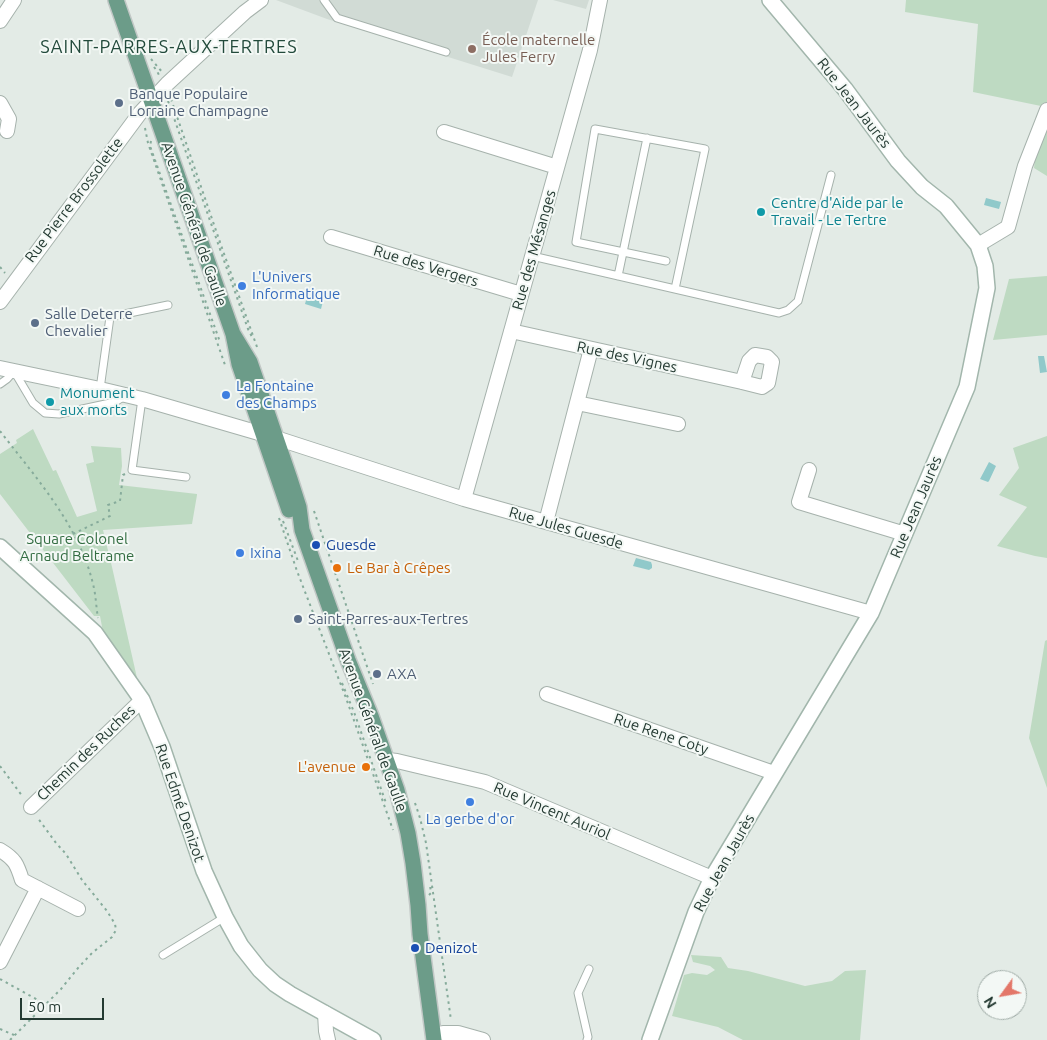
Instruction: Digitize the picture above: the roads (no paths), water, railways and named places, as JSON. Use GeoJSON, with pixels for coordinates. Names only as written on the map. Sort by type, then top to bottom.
{"type":"FeatureCollection","features":[{"type":"Feature","properties":{"kind":"main road","name":"Avenue Général de Gaulle"},"geometry":{"type":"LineString","coordinates":[[116,0],[144,58],[151,101],[233,334],[239,364],[270,436],[290,513],[302,530],[348,660],[366,702],[398,790],[408,832],[420,934],[443,1036]]}},
{"type":"Feature","properties":{"kind":"street"},"geometry":{"type":"LineString","coordinates":[[0,21],[14,0]]}},
{"type":"Feature","properties":{"kind":"street","name":"Rue Pierre Brossolette"},"geometry":{"type":"LineString","coordinates":[[0,302],[140,112],[167,84],[238,18],[261,0]]}},
{"type":"Feature","properties":{"kind":"street","name":"Rue des Mésanges"},"geometry":{"type":"LineString","coordinates":[[464,499],[590,50],[600,0]]}},
{"type":"Feature","properties":{"kind":"street","name":"Rue Jean Jaurès"},"geometry":{"type":"LineString","coordinates":[[650,1040],[696,912],[712,878],[871,613],[967,388],[987,288],[985,266],[978,245],[946,206],[922,186],[898,161],[845,88],[770,0]]}},
{"type":"Feature","properties":{"kind":"street"},"geometry":{"type":"LineString","coordinates":[[0,103],[9,119],[7,131]]}},
{"type":"Feature","properties":{"kind":"street"},"geometry":{"type":"LineString","coordinates":[[978,245],[1008,227],[1025,166],[1047,110]]}},
{"type":"Feature","properties":{"kind":"street"},"geometry":{"type":"LineString","coordinates":[[444,132],[557,167]]}},
{"type":"Feature","properties":{"kind":"street","name":"Rue des Vergers"},"geometry":{"type":"LineString","coordinates":[[330,237],[522,294]]}},
{"type":"Feature","properties":{"kind":"street","name":"Rue des Vignes"},"geometry":{"type":"LineString","coordinates":[[511,331],[742,382]]}},
{"type":"Feature","properties":{"kind":"street"},"geometry":{"type":"LineString","coordinates":[[546,522],[591,349]]}},
{"type":"Feature","properties":{"kind":"street","name":"Rue Jules Guesde"},"geometry":{"type":"LineString","coordinates":[[7,370],[100,388],[142,399],[270,436],[464,499],[871,613]]}},
{"type":"Feature","properties":{"kind":"street"},"geometry":{"type":"LineString","coordinates":[[577,403],[678,424]]}},
{"type":"Feature","properties":{"kind":"street"},"geometry":{"type":"LineString","coordinates":[[809,470],[800,502],[905,534]]}},
{"type":"Feature","properties":{"kind":"street","name":"Rue Edmé Denizot"},"geometry":{"type":"LineString","coordinates":[[0,547],[95,633],[142,700],[162,747],[204,871],[225,917],[241,946],[260,970],[275,984],[374,1040]]}},
{"type":"Feature","properties":{"kind":"street","name":"Rue Rene Coty"},"geometry":{"type":"LineString","coordinates":[[547,694],[774,773]]}},
{"type":"Feature","properties":{"kind":"street","name":"Chemin des Ruches"},"geometry":{"type":"LineString","coordinates":[[28,803],[142,700]]}},
{"type":"Feature","properties":{"kind":"street","name":"Rue Vincent Auriol"},"geometry":{"type":"LineString","coordinates":[[388,760],[485,782],[712,878]]}},
{"type":"Feature","properties":{"kind":"street"},"geometry":{"type":"LineString","coordinates":[[0,850],[10,856],[18,867],[22,880],[78,909]]}},
{"type":"Feature","properties":{"kind":"street"},"geometry":{"type":"LineString","coordinates":[[0,962],[4,947],[38,888]]}},
{"type":"Feature","properties":{"kind":"street"},"geometry":{"type":"LineString","coordinates":[[325,1013],[328,1040]]}},
{"type":"Feature","properties":{"kind":"street"},"geometry":{"type":"LineString","coordinates":[[443,1036],[458,1033],[483,1040]]}},
{"type":"Feature","properties":{"kind":"lane"},"geometry":{"type":"LineString","coordinates":[[324,0],[337,18],[446,52]]}},
{"type":"Feature","properties":{"kind":"lane"},"geometry":{"type":"LineString","coordinates":[[666,261],[576,242],[595,129],[705,149],[675,289]]}},
{"type":"Feature","properties":{"kind":"lane"},"geometry":{"type":"LineString","coordinates":[[618,276],[647,138]]}},
{"type":"Feature","properties":{"kind":"lane"},"geometry":{"type":"LineString","coordinates":[[532,256],[779,313],[788,310],[798,301],[831,175]]}},
{"type":"Feature","properties":{"kind":"lane"},"geometry":{"type":"LineString","coordinates":[[100,388],[110,317],[168,305]]}},
{"type":"Feature","properties":{"kind":"lane"},"geometry":{"type":"LineString","coordinates":[[0,384],[7,379],[7,370]]}},
{"type":"Feature","properties":{"kind":"lane"},"geometry":{"type":"LineString","coordinates":[[7,370],[33,403],[45,413],[59,414],[115,402],[127,395]]}},
{"type":"Feature","properties":{"kind":"lane"},"geometry":{"type":"LineString","coordinates":[[142,399],[132,470],[186,477]]}},
{"type":"Feature","properties":{"kind":"lane"},"geometry":{"type":"LineString","coordinates":[[163,955],[225,917]]}},
{"type":"Feature","properties":{"kind":"lane"},"geometry":{"type":"LineString","coordinates":[[587,1040],[588,1037],[578,993],[589,969]]}},
{"type":"Feature","properties":{"kind":"water"},"geometry":{"type":"Polygon","coordinates":[[[986,198],[1001,202],[999,209],[984,205],[986,198]]]}},
{"type":"Feature","properties":{"kind":"water"},"geometry":{"type":"Polygon","coordinates":[[[307,297],[323,301],[321,309],[305,304],[307,297]]]}},
{"type":"Feature","properties":{"kind":"water"},"geometry":{"type":"Polygon","coordinates":[[[1038,356],[1044,356],[1047,372],[1040,373],[1038,356]]]}},
{"type":"Feature","properties":{"kind":"water"},"geometry":{"type":"Polygon","coordinates":[[[989,462],[996,466],[988,482],[980,479],[989,462]]]}},
{"type":"Feature","properties":{"kind":"water"},"geometry":{"type":"Polygon","coordinates":[[[636,558],[651,562],[652,568],[649,570],[633,566],[636,558]]]}},
{"type":"Feature","properties":{"kind":"place","name":"École maternelle Jules Ferry"},"geometry":{"type":"Point","coordinates":[472,49]}},
{"type":"Feature","properties":{"kind":"place","name":"Banque Populaire Lorraine Champagne"},"geometry":{"type":"Point","coordinates":[119,103]}},
{"type":"Feature","properties":{"kind":"place","name":"Centre d'Aide par le Travail - Le Tertre"},"geometry":{"type":"Point","coordinates":[761,212]}},
{"type":"Feature","properties":{"kind":"place","name":"L'Univers Informatique"},"geometry":{"type":"Point","coordinates":[242,286]}},
{"type":"Feature","properties":{"kind":"place","name":"Salle Deterre Chevalier"},"geometry":{"type":"Point","coordinates":[35,323]}},
{"type":"Feature","properties":{"kind":"place","name":"La Fontaine des Champs"},"geometry":{"type":"Point","coordinates":[226,395]}},
{"type":"Feature","properties":{"kind":"place","name":"Monument aux morts"},"geometry":{"type":"Point","coordinates":[50,402]}},
{"type":"Feature","properties":{"kind":"place","name":"Guesde"},"geometry":{"type":"Point","coordinates":[316,545]}},
{"type":"Feature","properties":{"kind":"place","name":"Ixina"},"geometry":{"type":"Point","coordinates":[240,553]}},
{"type":"Feature","properties":{"kind":"place","name":"Le Bar à Crêpes"},"geometry":{"type":"Point","coordinates":[337,568]}},
{"type":"Feature","properties":{"kind":"place","name":"Saint-Parres-aux-Tertres"},"geometry":{"type":"Point","coordinates":[298,619]}},
{"type":"Feature","properties":{"kind":"place","name":"AXA"},"geometry":{"type":"Point","coordinates":[377,674]}},
{"type":"Feature","properties":{"kind":"place","name":"L'avenue"},"geometry":{"type":"Point","coordinates":[366,767]}},
{"type":"Feature","properties":{"kind":"place","name":"La gerbe d'or"},"geometry":{"type":"Point","coordinates":[470,802]}},
{"type":"Feature","properties":{"kind":"place","name":"Denizot"},"geometry":{"type":"Point","coordinates":[415,948]}},
{"type":"Feature","properties":{"kind":"district","name":"SAINT-PARRES-AUX-TERTRES"},"geometry":{"type":"Point","coordinates":[169,47]}},
{"type":"Feature","properties":{"kind":"park label","name":"Square Colonel Arnaud Beltrame"},"geometry":{"type":"Point","coordinates":[77,548]}}]}
